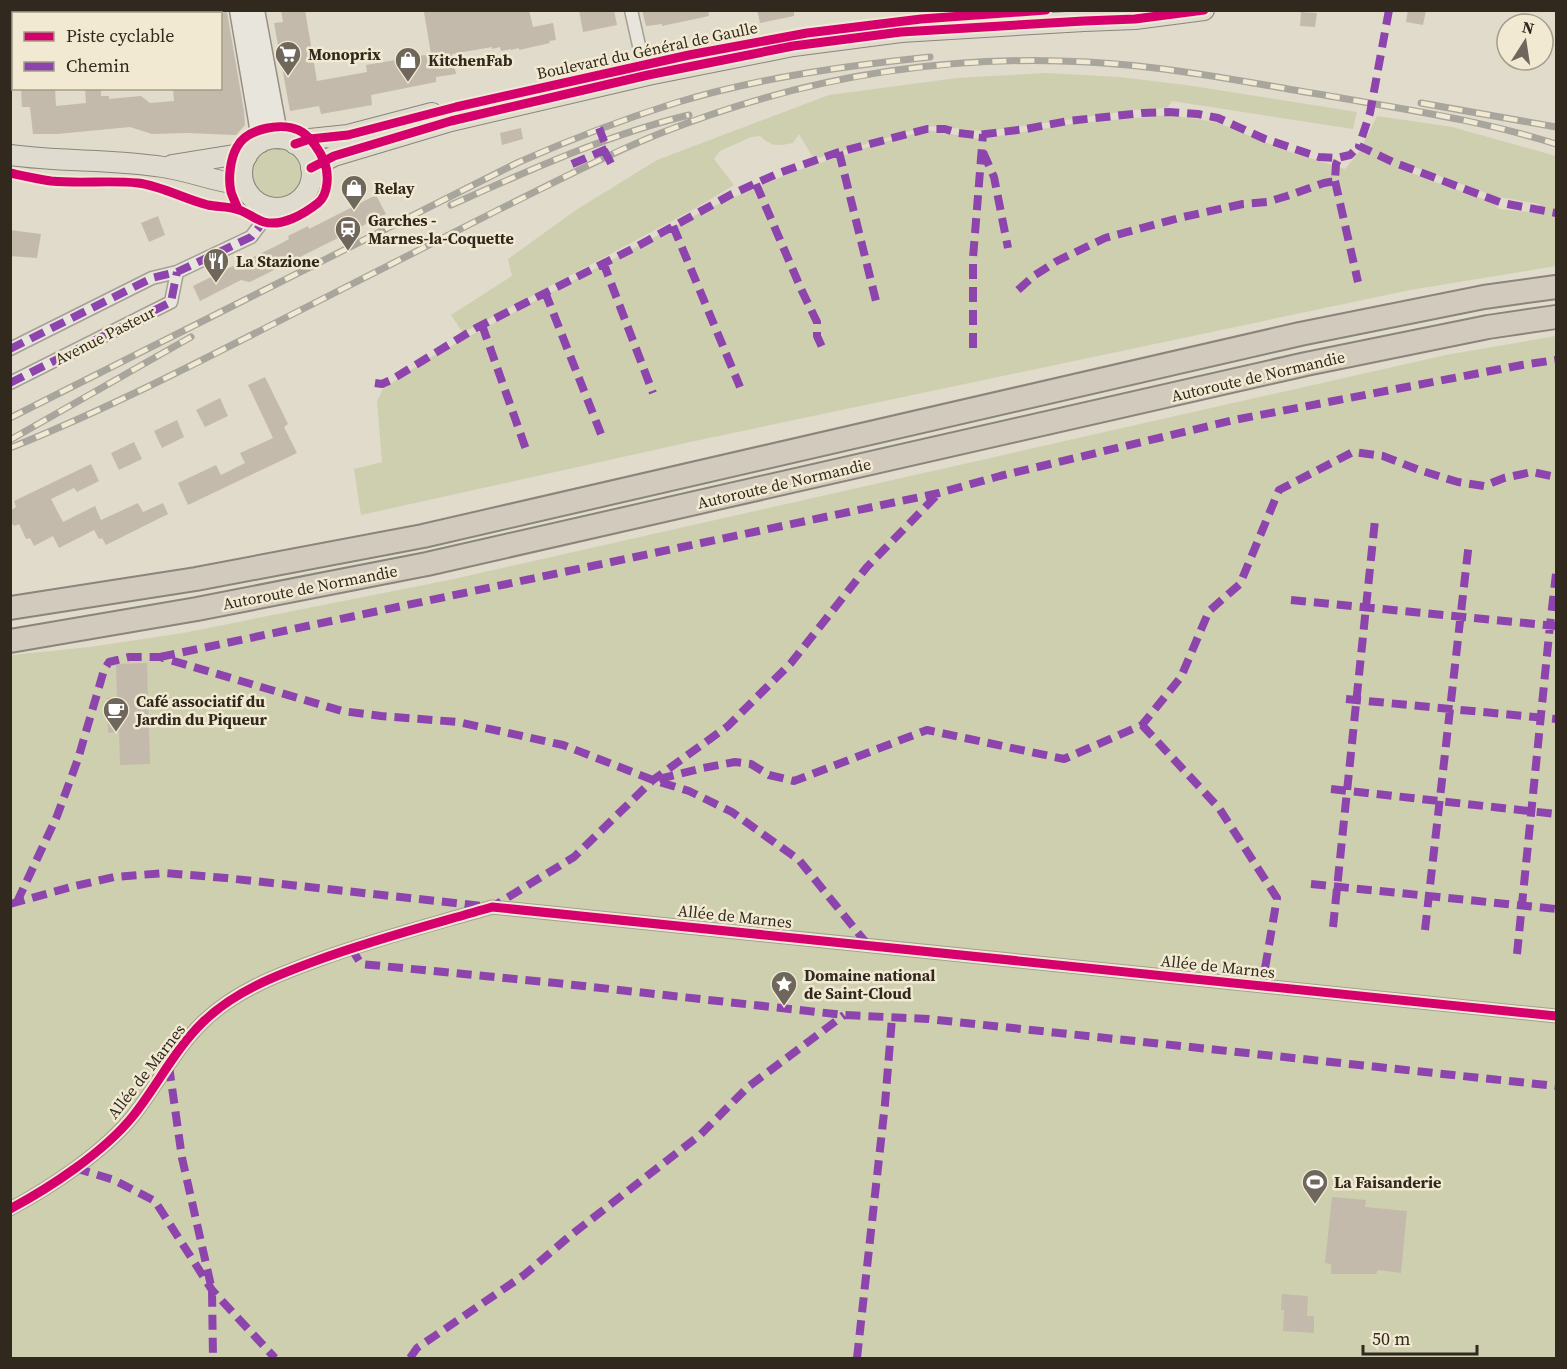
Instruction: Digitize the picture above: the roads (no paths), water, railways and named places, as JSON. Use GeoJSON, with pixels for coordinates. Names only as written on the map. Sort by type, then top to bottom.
{"type":"FeatureCollection","features":[{"type":"Feature","properties":{"kind":"highway","name":"Autoroute de Normandie"},"geometry":{"type":"LineString","coordinates":[[10,608],[196,579],[423,536],[1300,334],[1484,297],[1557,287]]}},
{"type":"Feature","properties":{"kind":"highway","name":"Autoroute de Normandie"},"geometry":{"type":"LineString","coordinates":[[10,641],[196,609],[427,564],[1306,364],[1488,327],[1557,317]]}},
{"type":"Feature","properties":{"kind":"main road","name":"Boulevard du Général de Gaulle"},"geometry":{"type":"LineString","coordinates":[[312,168],[334,156],[352,150],[451,121],[646,70],[689,55],[807,33],[921,19],[1046,10]]}},
{"type":"Feature","properties":{"kind":"main road","name":"Boulevard du Général de Gaulle"},"geometry":{"type":"LineString","coordinates":[[163,167],[234,155],[271,145],[348,135],[456,107],[646,70],[793,46],[879,35],[1083,16],[1135,19],[1204,10]]}},
{"type":"Feature","properties":{"kind":"main road"},"geometry":{"type":"LineString","coordinates":[[271,145],[306,155],[312,168],[310,185],[299,201],[279,208],[268,207],[249,195],[242,175],[243,165],[271,145]]}},
{"type":"Feature","properties":{"kind":"main road"},"geometry":{"type":"LineString","coordinates":[[10,155],[163,167],[244,185]]}},
{"type":"Feature","properties":{"kind":"street"},"geometry":{"type":"LineString","coordinates":[[239,10],[271,145]]}},
{"type":"Feature","properties":{"kind":"street"},"geometry":{"type":"LineString","coordinates":[[255,10],[271,145]]}},
{"type":"Feature","properties":{"kind":"street"},"geometry":{"type":"LineString","coordinates":[[631,10],[646,70]]}},
{"type":"Feature","properties":{"kind":"street","name":"Avenue Pasteur"},"geometry":{"type":"LineString","coordinates":[[10,349],[152,278],[177,272],[252,237],[263,221],[268,207]]}},
{"type":"Feature","properties":{"kind":"street","name":"Avenue Pasteur"},"geometry":{"type":"LineString","coordinates":[[10,382],[171,302],[177,272]]}},
{"type":"Feature","properties":{"kind":"street","name":"Allée de Marnes"},"geometry":{"type":"LineString","coordinates":[[10,1209],[65,1175],[116,1134],[132,1116],[182,1047],[204,1022],[238,996],[285,972],[351,948],[492,907],[1557,1016]]}},
{"type":"Feature","properties":{"kind":"railway"},"geometry":{"type":"LineString","coordinates":[[10,418],[517,163],[576,138],[635,116],[706,94],[833,69],[930,57]]}},
{"type":"Feature","properties":{"kind":"railway"},"geometry":{"type":"LineString","coordinates":[[10,448],[149,386],[498,210],[661,133],[765,98],[871,74],[979,62],[1118,64],[1206,75],[1412,110],[1499,128],[1556,144]]}},
{"type":"Feature","properties":{"kind":"railway"},"geometry":{"type":"LineString","coordinates":[[1421,103],[1556,127]]}},
{"type":"Feature","properties":{"kind":"railway"},"geometry":{"type":"LineString","coordinates":[[451,205],[598,143],[689,115]]}},
{"type":"Feature","properties":{"kind":"railway"},"geometry":{"type":"LineString","coordinates":[[10,440],[191,337]]}},
{"type":"Feature","properties":{"kind":"place","name":"Monoprix"},"geometry":{"type":"Point","coordinates":[288,77]}},
{"type":"Feature","properties":{"kind":"place","name":"KitchenFab"},"geometry":{"type":"Point","coordinates":[408,83]}},
{"type":"Feature","properties":{"kind":"place","name":"Relay"},"geometry":{"type":"Point","coordinates":[354,211]}},
{"type":"Feature","properties":{"kind":"place","name":"Garches - Marnes-la-Coquette"},"geometry":{"type":"Point","coordinates":[348,252]}},
{"type":"Feature","properties":{"kind":"place","name":"La Stazione"},"geometry":{"type":"Point","coordinates":[216,284]}},
{"type":"Feature","properties":{"kind":"place","name":"Café associatif du Jardin du Piqueur"},"geometry":{"type":"Point","coordinates":[116,733]}},
{"type":"Feature","properties":{"kind":"place","name":"Domaine national de Saint-Cloud"},"geometry":{"type":"Point","coordinates":[784,1007]}},
{"type":"Feature","properties":{"kind":"place","name":"La Faisanderie"},"geometry":{"type":"Point","coordinates":[1315,1205]}}]}
